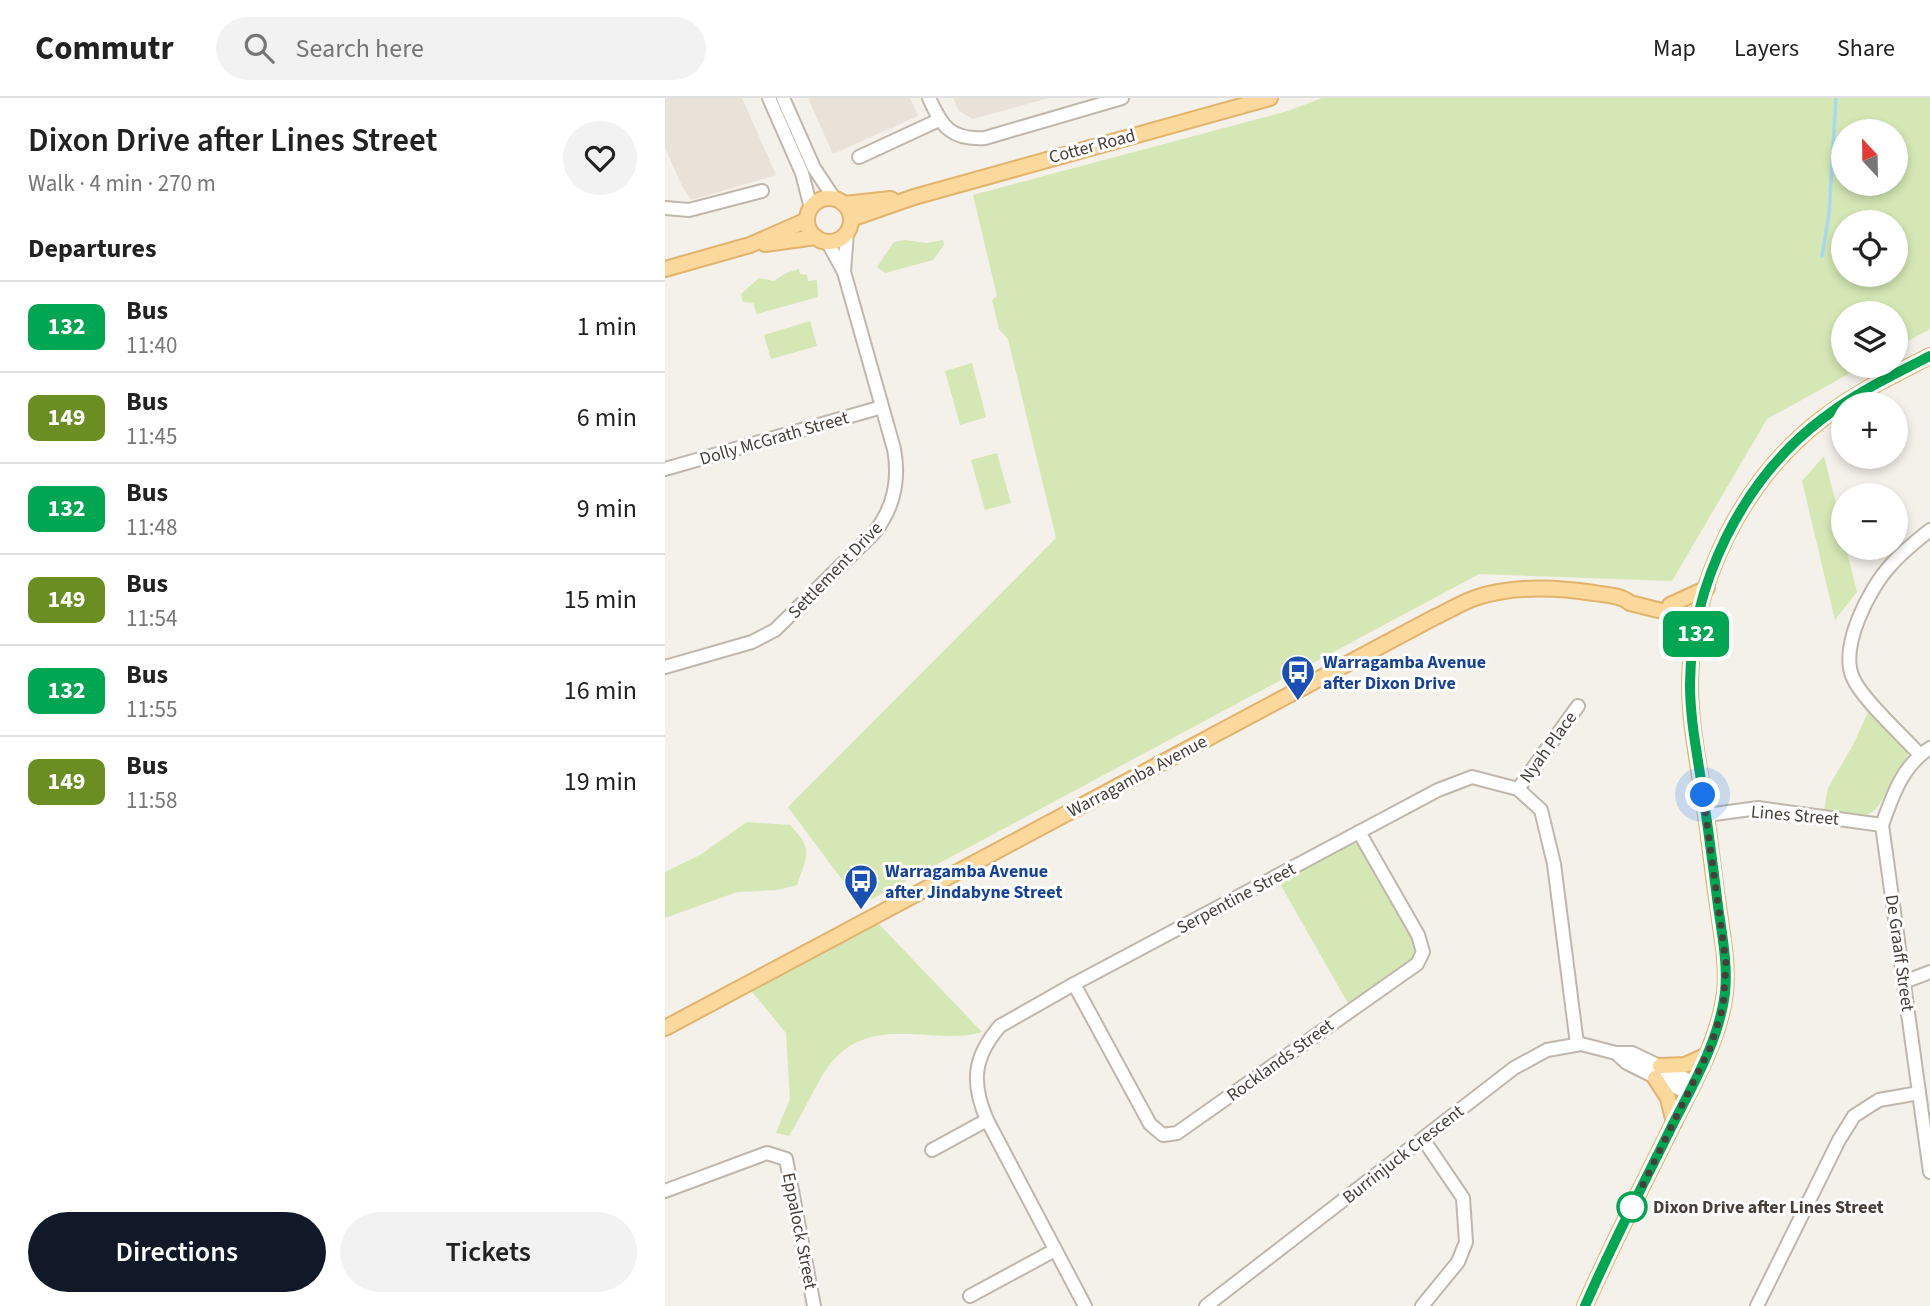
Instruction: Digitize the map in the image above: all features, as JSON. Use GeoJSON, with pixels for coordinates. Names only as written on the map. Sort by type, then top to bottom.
{"type":"FeatureCollection","features":[{"type":"Feature","properties":{"kind":"main road","name":"Cotter Road"},"geometry":{"type":"LineString","coordinates":[[849,225],[914,197],[1270,98]]}},
{"type":"Feature","properties":{"kind":"main road","name":"Cotter Road"},"geometry":{"type":"LineString","coordinates":[[839,201],[914,197]]}},
{"type":"Feature","properties":{"kind":"main road"},"geometry":{"type":"LineString","coordinates":[[665,269],[750,246],[821,239],[838,240],[849,225],[839,201],[821,200],[809,214],[750,246]]}},
{"type":"Feature","properties":{"kind":"main road"},"geometry":{"type":"LineString","coordinates":[[809,214],[808,226],[821,239]]}},
{"type":"Feature","properties":{"kind":"main road"},"geometry":{"type":"LineString","coordinates":[[1589,1303],[1603,1264],[1707,1055],[1723,1007],[1726,963],[1692,718],[1690,685],[1699,615],[1721,547],[1756,488],[1793,445],[1821,419],[1854,396],[1930,356]]}},
{"type":"Feature","properties":{"kind":"main road","name":"Warragamba Avenue"},"geometry":{"type":"LineString","coordinates":[[665,1028],[1435,617],[1476,598],[1520,589],[1559,588],[1699,615]]}},
{"type":"Feature","properties":{"kind":"main road"},"geometry":{"type":"LineString","coordinates":[[1693,649],[1669,609],[1707,588]]}},
{"type":"Feature","properties":{"kind":"main road"},"geometry":{"type":"LineString","coordinates":[[1674,1123],[1658,1072],[1685,1065],[1707,1055]]}},
{"type":"Feature","properties":{"kind":"street"},"geometry":{"type":"LineString","coordinates":[[769,98],[802,173],[809,214]]}},
{"type":"Feature","properties":{"kind":"street"},"geometry":{"type":"LineString","coordinates":[[783,98],[814,168],[839,201]]}},
{"type":"Feature","properties":{"kind":"street"},"geometry":{"type":"LineString","coordinates":[[929,98],[939,120],[952,133],[966,139],[985,138],[1122,98]]}},
{"type":"Feature","properties":{"kind":"street"},"geometry":{"type":"LineString","coordinates":[[1073,98],[1078,111]]}},
{"type":"Feature","properties":{"kind":"street"},"geometry":{"type":"LineString","coordinates":[[859,157],[939,120]]}},
{"type":"Feature","properties":{"kind":"street"},"geometry":{"type":"LineString","coordinates":[[665,208],[689,210],[762,191]]}},
{"type":"Feature","properties":{"kind":"street","name":"Settlement Drive"},"geometry":{"type":"LineString","coordinates":[[844,272],[849,225]]}},
{"type":"Feature","properties":{"kind":"street","name":"Settlement Drive"},"geometry":{"type":"LineString","coordinates":[[665,667],[752,642],[775,630],[874,533],[889,511],[897,479],[894,449],[844,272],[821,239]]}},
{"type":"Feature","properties":{"kind":"street","name":"Dolly McGrath Street"},"geometry":{"type":"LineString","coordinates":[[665,469],[883,407]]}},
{"type":"Feature","properties":{"kind":"street"},"geometry":{"type":"LineString","coordinates":[[1925,751],[1858,688],[1850,670],[1849,656],[1853,637],[1869,597],[1889,567],[1930,530]]}},
{"type":"Feature","properties":{"kind":"street","name":"Nyah Place"},"geometry":{"type":"LineString","coordinates":[[1518,789],[1578,706]]}},
{"type":"Feature","properties":{"kind":"street","name":"De Graaff Street"},"geometry":{"type":"LineString","coordinates":[[1925,751],[1907,769],[1895,789],[1882,825],[1930,1172]]}},
{"type":"Feature","properties":{"kind":"street","name":"Serpentine Street"},"geometry":{"type":"LineString","coordinates":[[1085,1306],[977,1097],[978,1064],[987,1041],[1000,1026],[1074,984],[1438,790],[1472,777],[1518,789]]}},
{"type":"Feature","properties":{"kind":"street"},"geometry":{"type":"LineString","coordinates":[[1518,789],[1541,810],[1554,864],[1577,1044]]}},
{"type":"Feature","properties":{"kind":"street","name":"Lines Street"},"geometry":{"type":"LineString","coordinates":[[1707,815],[1758,808],[1882,825]]}},
{"type":"Feature","properties":{"kind":"street","name":"Rocklands Street"},"geometry":{"type":"LineString","coordinates":[[1074,984],[1150,1124],[1163,1135],[1177,1133],[1417,964],[1423,952],[1418,935],[1359,832]]}},
{"type":"Feature","properties":{"kind":"street"},"geometry":{"type":"LineString","coordinates":[[1904,982],[1930,972]]}},
{"type":"Feature","properties":{"kind":"street","name":"Burrinjuck Crescent"},"geometry":{"type":"LineString","coordinates":[[1206,1306],[1530,1058],[1548,1050],[1577,1044],[1596,1046],[1616,1053],[1627,1063],[1658,1072],[1691,1088]]}},
{"type":"Feature","properties":{"kind":"street"},"geometry":{"type":"LineString","coordinates":[[1757,1306],[1839,1140],[1854,1116],[1879,1100],[1919,1093]]}},
{"type":"Feature","properties":{"kind":"street"},"geometry":{"type":"LineString","coordinates":[[932,1150],[987,1120]]}},
{"type":"Feature","properties":{"kind":"street"},"geometry":{"type":"LineString","coordinates":[[1422,1306],[1458,1262],[1466,1242],[1462,1198],[1423,1139]]}},
{"type":"Feature","properties":{"kind":"street","name":"Eppalock Street"},"geometry":{"type":"LineString","coordinates":[[665,1191],[767,1153],[786,1159],[814,1306]]}},
{"type":"Feature","properties":{"kind":"street"},"geometry":{"type":"LineString","coordinates":[[969,1296],[1055,1250]]}},
{"type":"Feature","properties":{"kind":"shaded area"},"geometry":{"type":"Polygon","coordinates":[[[665,98],[742,98],[776,175],[691,200],[665,148],[665,98]]]}},
{"type":"Feature","properties":{"kind":"shaded area"},"geometry":{"type":"Polygon","coordinates":[[[808,98],[910,98],[918,116],[833,154],[808,98]]]}},
{"type":"Feature","properties":{"kind":"shaded area"},"geometry":{"type":"Polygon","coordinates":[[[953,98],[1049,98],[973,119],[959,111],[953,98]]]}},
{"type":"Feature","properties":{"kind":"green space"},"geometry":{"type":"Polygon","coordinates":[[[1322,98],[1930,98],[1930,329],[1908,341],[1908,301],[1831,301],[1831,378],[1841,378],[1767,419],[1672,581],[1479,574],[861,905],[788,807],[1056,538],[1008,339],[999,329],[992,300],[997,296],[973,195],[1288,111],[1322,98]]]}},
{"type":"Feature","properties":{"kind":"green space"},"geometry":{"type":"Polygon","coordinates":[[[906,240],[926,243],[943,240],[944,245],[933,260],[885,273],[877,267],[894,242],[906,240]]]}},
{"type":"Feature","properties":{"kind":"green space"},"geometry":{"type":"Polygon","coordinates":[[[799,269],[800,274],[807,275],[808,281],[817,280],[818,297],[757,314],[753,303],[743,302],[741,294],[759,278],[774,281],[799,269]]]}},
{"type":"Feature","properties":{"kind":"green space"},"geometry":{"type":"Polygon","coordinates":[[[810,321],[817,346],[771,359],[764,335],[810,321]]]}},
{"type":"Feature","properties":{"kind":"green space"},"geometry":{"type":"Polygon","coordinates":[[[972,363],[986,417],[960,425],[945,371],[972,363]]]}},
{"type":"Feature","properties":{"kind":"green space"},"geometry":{"type":"Polygon","coordinates":[[[997,453],[1011,503],[985,510],[971,460],[997,453]]]}},
{"type":"Feature","properties":{"kind":"green space"},"geometry":{"type":"Polygon","coordinates":[[[1824,456],[1831,484],[1831,560],[1849,560],[1857,592],[1835,620],[1802,481],[1824,456]]]}},
{"type":"Feature","properties":{"kind":"green space"},"geometry":{"type":"Polygon","coordinates":[[[1869,710],[1908,754],[1880,803],[1868,814],[1824,810],[1828,788],[1853,745],[1869,710]]]}},
{"type":"Feature","properties":{"kind":"green space"},"geometry":{"type":"Polygon","coordinates":[[[747,822],[790,825],[798,834],[805,847],[806,859],[797,885],[777,890],[737,892],[665,918],[665,872],[700,855],[747,822]]]}},
{"type":"Feature","properties":{"kind":"green space"},"geometry":{"type":"Polygon","coordinates":[[[1351,844],[1360,844],[1367,855],[1416,944],[1416,953],[1412,961],[1349,1005],[1279,882],[1351,844]]]}},
{"type":"Feature","properties":{"kind":"green space"},"geometry":{"type":"Polygon","coordinates":[[[875,920],[982,1032],[956,1036],[884,1035],[862,1040],[845,1049],[833,1061],[789,1136],[776,1133],[790,1099],[786,1033],[749,988],[875,920]]]}},
{"type":"Feature","properties":{"kind":"waterway"},"geometry":{"type":"LineString","coordinates":[[1822,256],[1829,214],[1836,98]]}},
{"type":"Feature","properties":{"kind":"bus line","name":"132"},"geometry":{"type":"LineString","coordinates":[[1585,1306],[1603,1264],[1694,1083],[1710,1048],[1723,1007],[1726,963],[1693,729],[1690,685],[1691,659],[1698,620],[1721,547],[1756,488],[1800,437],[1854,396],[1930,356]]}},
{"type":"Feature","properties":{"kind":"place","name":"Warragamba Avenue after Dixon Drive"},"geometry":{"type":"Point","coordinates":[1298,702]}},
{"type":"Feature","properties":{"kind":"place","name":"Warragamba Avenue after Jindabyne Street"},"geometry":{"type":"Point","coordinates":[861,911]}},
{"type":"Feature","properties":{"kind":"place","name":"Dixon Drive after Lines Street"},"geometry":{"type":"Point","coordinates":[1632,1207]}},
{"type":"Feature","properties":{"kind":"route"},"geometry":{"type":"LineString","coordinates":[[1632,1207],[1710,1048],[1723,1007],[1726,963],[1703,795]]}}]}
